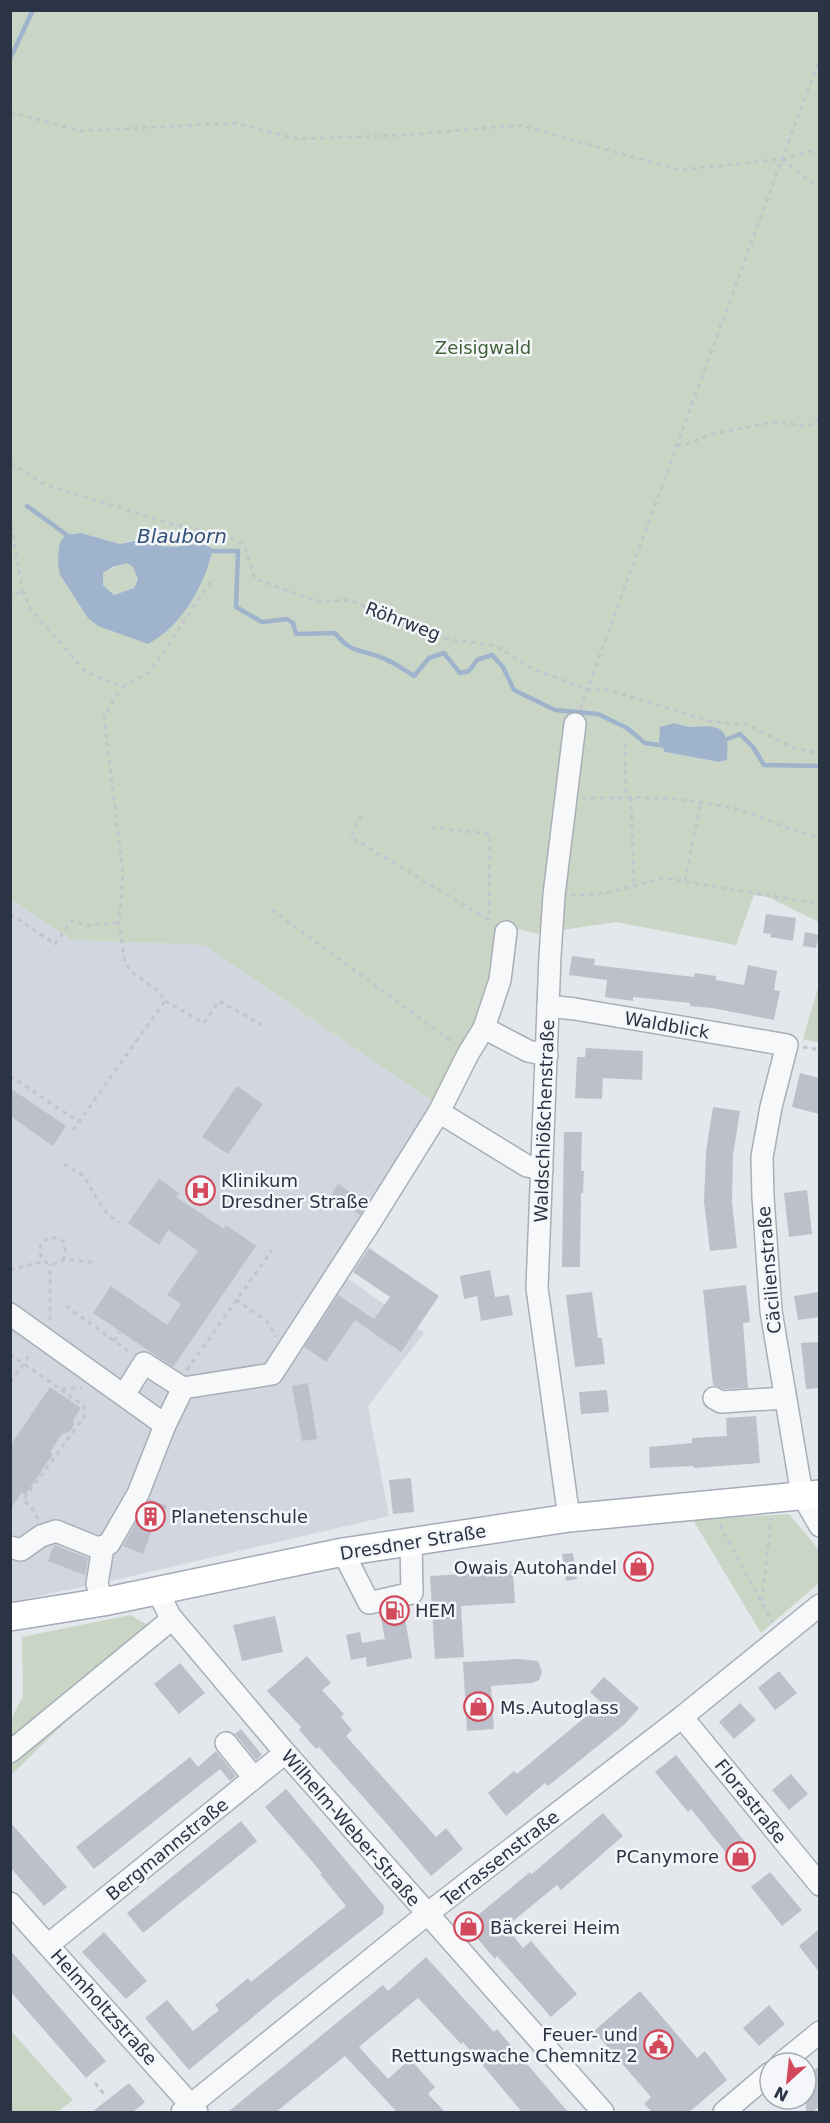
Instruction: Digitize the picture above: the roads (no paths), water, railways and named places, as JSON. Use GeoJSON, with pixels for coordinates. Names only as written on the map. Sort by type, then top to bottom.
{"type":"FeatureCollection","features":[{"type":"Feature","properties":{"kind":"main road","name":"Dresdner Straße"},"geometry":{"type":"LineString","coordinates":[[10,1617],[103,1602],[343,1552],[569,1518],[811,1495]]}},
{"type":"Feature","properties":{"kind":"street","name":"Waldschlößchenstraße"},"geometry":{"type":"LineString","coordinates":[[569,1518],[537,1288],[554,895],[575,724]]}},
{"type":"Feature","properties":{"kind":"street"},"geometry":{"type":"LineString","coordinates":[[117,1390],[144,1363],[180,1386],[272,1374],[439,1112],[468,1054],[484,1028],[500,980],[498,926]]}},
{"type":"Feature","properties":{"kind":"street","name":"Waldblick"},"geometry":{"type":"LineString","coordinates":[[548,1006],[787,1045]]}},
{"type":"Feature","properties":{"kind":"street"},"geometry":{"type":"LineString","coordinates":[[484,1028],[528,1051],[547,1055]]}},
{"type":"Feature","properties":{"kind":"street","name":"Cäcilienstraße"},"geometry":{"type":"LineString","coordinates":[[787,1045],[771,1107],[762,1157],[771,1311],[785,1398],[819,1526]]}},
{"type":"Feature","properties":{"kind":"street"},"geometry":{"type":"LineString","coordinates":[[439,1112],[527,1166],[542,1169]]}},
{"type":"Feature","properties":{"kind":"street"},"geometry":{"type":"LineString","coordinates":[[10,1314],[46,1333],[165,1425]]}},
{"type":"Feature","properties":{"kind":"street"},"geometry":{"type":"LineString","coordinates":[[10,1547],[21,1550],[46,1534],[56,1531],[98,1548],[109,1544],[138,1494],[180,1386]]}},
{"type":"Feature","properties":{"kind":"street"},"geometry":{"type":"LineString","coordinates":[[714,1398],[721,1402],[785,1398]]}},
{"type":"Feature","properties":{"kind":"street"},"geometry":{"type":"LineString","coordinates":[[343,1552],[369,1603],[412,1593],[411,1542]]}},
{"type":"Feature","properties":{"kind":"street"},"geometry":{"type":"LineString","coordinates":[[103,1602],[97,1584],[104,1547]]}},
{"type":"Feature","properties":{"kind":"street","name":"Wilhelm-Weber-Straße"},"geometry":{"type":"LineString","coordinates":[[157,1590],[172,1619],[285,1753],[603,2112]]}},
{"type":"Feature","properties":{"kind":"street","name":"Terrassenstraße"},"geometry":{"type":"LineString","coordinates":[[190,2110],[427,1914],[682,1717],[819,1605]]}},
{"type":"Feature","properties":{"kind":"street"},"geometry":{"type":"LineString","coordinates":[[10,1752],[172,1619]]}},
{"type":"Feature","properties":{"kind":"street","name":"Florastraße"},"geometry":{"type":"LineString","coordinates":[[682,1717],[819,1885]]}},
{"type":"Feature","properties":{"kind":"street"},"geometry":{"type":"LineString","coordinates":[[226,1743],[254,1778]]}},
{"type":"Feature","properties":{"kind":"street","name":"Bergmannstraße"},"geometry":{"type":"LineString","coordinates":[[48,1945],[285,1753]]}},
{"type":"Feature","properties":{"kind":"street","name":"Helmholtzstraße"},"geometry":{"type":"LineString","coordinates":[[10,1903],[190,2110]]}},
{"type":"Feature","properties":{"kind":"street"},"geometry":{"type":"LineString","coordinates":[[796,2051],[819,2032]]}},
{"type":"Feature","properties":{"kind":"street"},"geometry":{"type":"LineString","coordinates":[[724,2112],[758,2083]]}},
{"type":"Feature","properties":{"kind":"water"},"geometry":{"type":"Polygon","coordinates":[[[81,533],[120,544],[147,538],[156,544],[165,546],[198,544],[213,549],[204,577],[190,604],[171,627],[148,644],[98,626],[88,618],[60,575],[59,546],[66,535],[81,533]],[[127,563],[103,573],[103,585],[114,595],[134,588],[138,579],[133,567],[127,563]]]}},
{"type":"Feature","properties":{"kind":"water"},"geometry":{"type":"Polygon","coordinates":[[[674,723],[691,727],[717,728],[722,731],[727,741],[727,760],[719,762],[665,752],[659,741],[660,727],[674,723]]]}},
{"type":"Feature","properties":{"kind":"waterway"},"geometry":{"type":"LineString","coordinates":[[10,59],[33,10]]}},
{"type":"Feature","properties":{"kind":"waterway","name":"Blauborn"},"geometry":{"type":"LineString","coordinates":[[27,506],[71,538]]}},
{"type":"Feature","properties":{"kind":"waterway","name":"Blauborn"},"geometry":{"type":"LineString","coordinates":[[208,551],[238,551],[236,607],[262,622],[287,619],[293,623],[296,634],[335,633],[355,650],[384,659],[414,676],[429,658],[444,653],[460,673],[469,671],[477,660],[492,655],[503,667],[514,690],[555,710],[598,714],[627,728],[645,743],[666,746]]}},
{"type":"Feature","properties":{"kind":"waterway","name":"Blauborn"},"geometry":{"type":"LineString","coordinates":[[725,742],[740,734],[753,747],[764,765],[820,766]]}},
{"type":"Feature","properties":{"kind":"place","name":"Klinikum Dresdner Straße"},"geometry":{"type":"Point","coordinates":[200,1190]}},
{"type":"Feature","properties":{"kind":"place","name":"Planetenschule"},"geometry":{"type":"Point","coordinates":[150,1516]}},
{"type":"Feature","properties":{"kind":"place","name":"Owais Autohandel"},"geometry":{"type":"Point","coordinates":[638,1567]}},
{"type":"Feature","properties":{"kind":"place","name":"HEM"},"geometry":{"type":"Point","coordinates":[394,1610]}},
{"type":"Feature","properties":{"kind":"place","name":"Ms.Autoglass"},"geometry":{"type":"Point","coordinates":[479,1707]}},
{"type":"Feature","properties":{"kind":"place","name":"PCanymore"},"geometry":{"type":"Point","coordinates":[740,1856]}},
{"type":"Feature","properties":{"kind":"place","name":"Bäckerei Heim"},"geometry":{"type":"Point","coordinates":[469,1927]}},
{"type":"Feature","properties":{"kind":"place","name":"Feuer- und Rettungswache Chemnitz 2"},"geometry":{"type":"Point","coordinates":[659,2044]}},
{"type":"Feature","properties":{"kind":"park label","name":"Zeisigwald"},"geometry":{"type":"Point","coordinates":[483,347]}}]}
